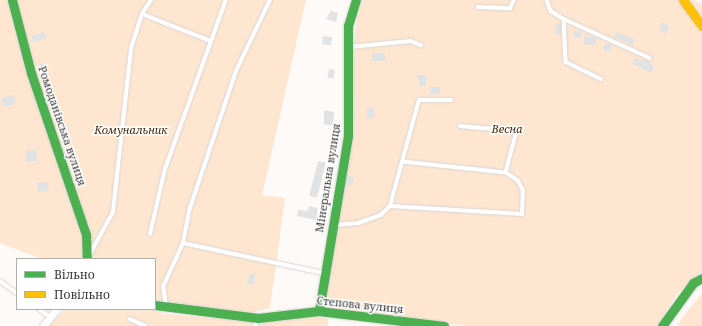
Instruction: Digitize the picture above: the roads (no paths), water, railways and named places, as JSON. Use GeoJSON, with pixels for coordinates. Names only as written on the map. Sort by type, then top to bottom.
{"type":"FeatureCollection","features":[{"type":"Feature","properties":{"kind":"street","name":"Ромоданівська вулиця"},"geometry":{"type":"LineString","coordinates":[[12,0],[31,73],[86,235],[87,258]]}},
{"type":"Feature","properties":{"kind":"street","name":"Мінеральна вулиця"},"geometry":{"type":"LineString","coordinates":[[319,311],[324,273],[348,135],[348,26],[356,0]]}},
{"type":"Feature","properties":{"kind":"street"},"geometry":{"type":"LineString","coordinates":[[683,0],[702,26]]}},
{"type":"Feature","properties":{"kind":"street"},"geometry":{"type":"LineString","coordinates":[[662,326],[693,283],[702,278]]}},
{"type":"Feature","properties":{"kind":"street","name":"Степова вулиця"},"geometry":{"type":"LineString","coordinates":[[156,305],[168,309],[256,322],[319,311],[444,326]]}},
{"type":"Feature","properties":{"kind":"street"},"geometry":{"type":"LineString","coordinates":[[43,326],[56,310]]}},
{"type":"Feature","properties":{"kind":"lane"},"geometry":{"type":"LineString","coordinates":[[87,258],[113,212],[125,85],[142,14],[151,0]]}},
{"type":"Feature","properties":{"kind":"lane"},"geometry":{"type":"LineString","coordinates":[[150,234],[165,169],[226,0]]}},
{"type":"Feature","properties":{"kind":"lane"},"geometry":{"type":"LineString","coordinates":[[168,309],[164,287],[183,243],[190,208],[236,71],[270,0]]}},
{"type":"Feature","properties":{"kind":"lane"},"geometry":{"type":"LineString","coordinates":[[478,6],[510,8],[514,0]]}},
{"type":"Feature","properties":{"kind":"lane"},"geometry":{"type":"LineString","coordinates":[[547,0],[551,11],[564,20],[650,58]]}},
{"type":"Feature","properties":{"kind":"lane"},"geometry":{"type":"LineString","coordinates":[[142,14],[211,41]]}},
{"type":"Feature","properties":{"kind":"lane"},"geometry":{"type":"LineString","coordinates":[[564,20],[566,62],[601,78]]}},
{"type":"Feature","properties":{"kind":"lane"},"geometry":{"type":"LineString","coordinates":[[348,47],[411,41],[421,45]]}},
{"type":"Feature","properties":{"kind":"lane"},"geometry":{"type":"LineString","coordinates":[[332,225],[358,223],[381,215],[390,206],[419,100],[451,100]]}},
{"type":"Feature","properties":{"kind":"lane"},"geometry":{"type":"LineString","coordinates":[[460,126],[517,131],[506,173]]}},
{"type":"Feature","properties":{"kind":"lane"},"geometry":{"type":"LineString","coordinates":[[390,206],[520,216],[523,191],[518,181],[506,173],[403,162]]}},
{"type":"Feature","properties":{"kind":"lane"},"geometry":{"type":"LineString","coordinates":[[183,243],[273,259],[324,273]]}},
{"type":"Feature","properties":{"kind":"lane"},"geometry":{"type":"LineString","coordinates":[[0,281],[16,292]]}},
{"type":"Feature","properties":{"kind":"lane"},"geometry":{"type":"LineString","coordinates":[[40,310],[50,317]]}},
{"type":"Feature","properties":{"kind":"lane"},"geometry":{"type":"LineString","coordinates":[[130,319],[146,326]]}},
{"type":"Feature","properties":{"kind":"park label","name":"Весна"},"geometry":{"type":"Point","coordinates":[507,129]}},
{"type":"Feature","properties":{"kind":"park label","name":"Комунальник"},"geometry":{"type":"Point","coordinates":[131,130]}}]}
